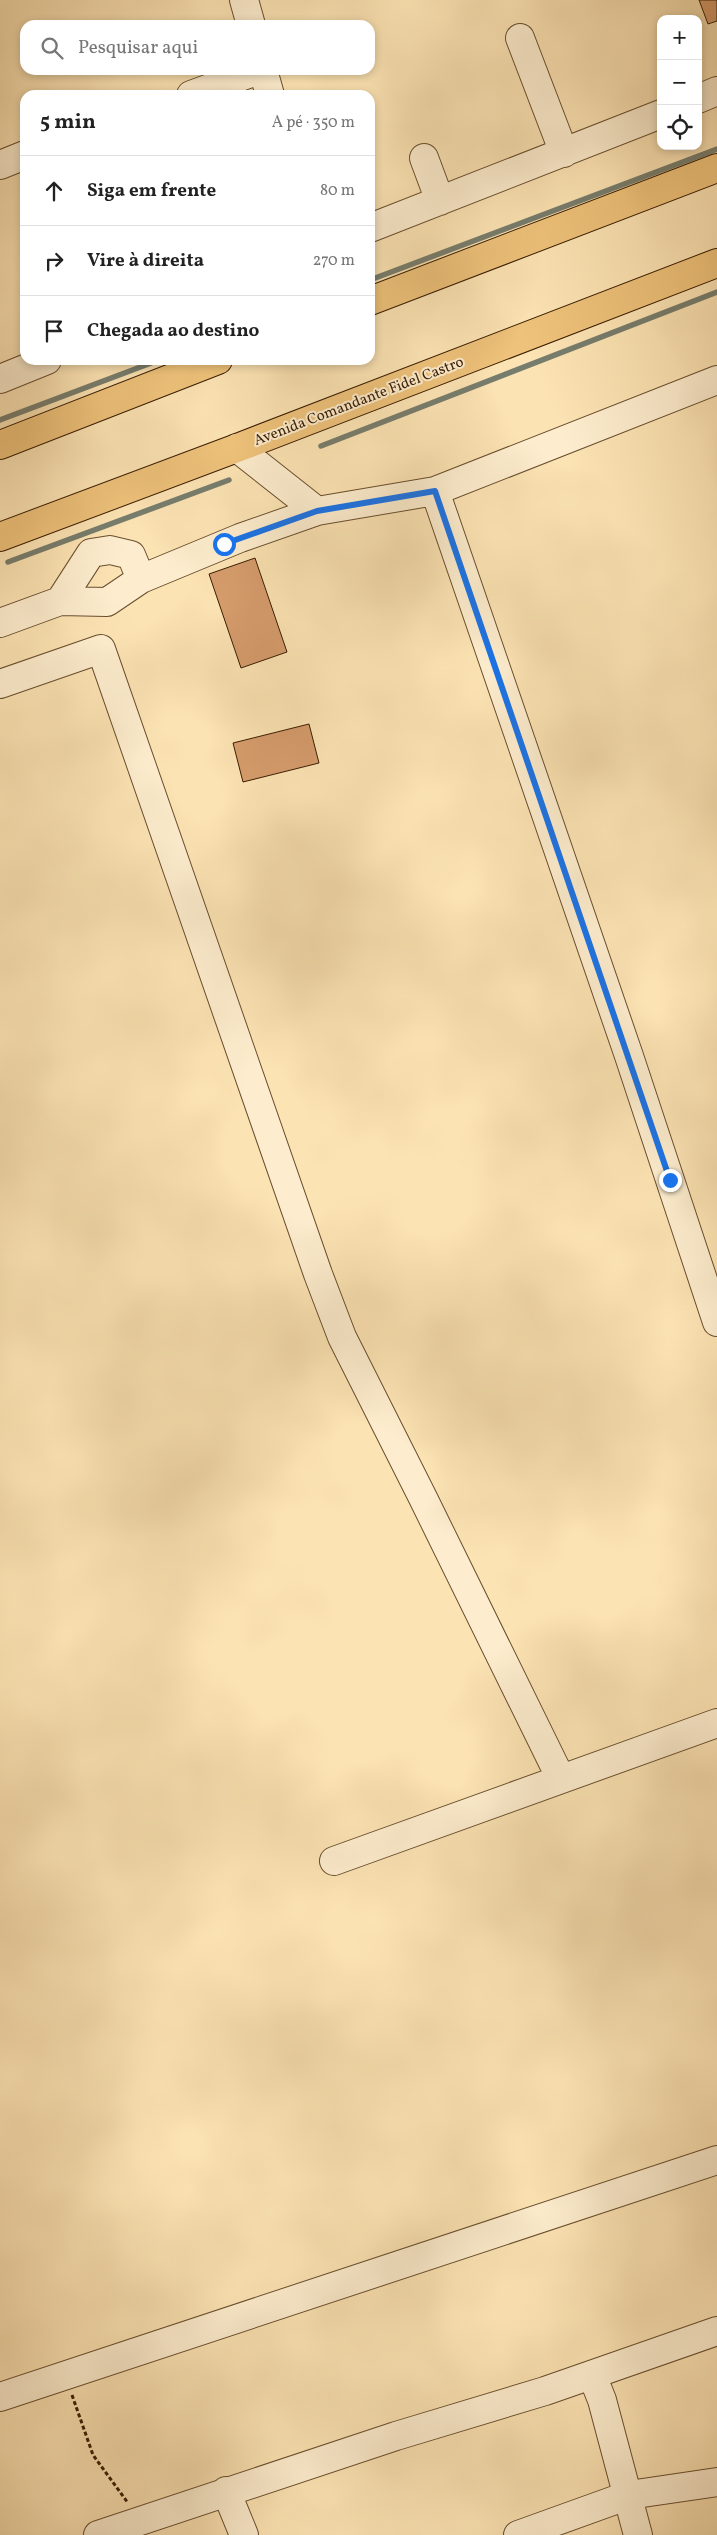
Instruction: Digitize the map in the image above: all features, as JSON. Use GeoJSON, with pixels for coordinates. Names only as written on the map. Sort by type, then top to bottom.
{"type":"FeatureCollection","features":[{"type":"Feature","properties":{"kind":"highway"},"geometry":{"type":"LineString","coordinates":[[375,299],[717,168]]}},
{"type":"Feature","properties":{"kind":"highway","name":"Avenida Comandante Fidel Castro"},"geometry":{"type":"LineString","coordinates":[[0,537],[717,264]]}},
{"type":"Feature","properties":{"kind":"highway"},"geometry":{"type":"LineString","coordinates":[[0,445],[205,365]]}},
{"type":"Feature","properties":{"kind":"street"},"geometry":{"type":"LineString","coordinates":[[244,0],[250,20]]}},
{"type":"Feature","properties":{"kind":"street"},"geometry":{"type":"LineString","coordinates":[[520,38],[564,153]]}},
{"type":"Feature","properties":{"kind":"street"},"geometry":{"type":"LineString","coordinates":[[205,90],[247,75]]}},
{"type":"Feature","properties":{"kind":"street"},"geometry":{"type":"LineString","coordinates":[[263,75],[268,90]]}},
{"type":"Feature","properties":{"kind":"street"},"geometry":{"type":"LineString","coordinates":[[702,97],[717,91]]}},
{"type":"Feature","properties":{"kind":"street"},"geometry":{"type":"LineString","coordinates":[[375,226],[657,116]]}},
{"type":"Feature","properties":{"kind":"street"},"geometry":{"type":"LineString","coordinates":[[0,165],[20,158]]}},
{"type":"Feature","properties":{"kind":"street"},"geometry":{"type":"LineString","coordinates":[[424,158],[440,202]]}},
{"type":"Feature","properties":{"kind":"street"},"geometry":{"type":"LineString","coordinates":[[0,379],[35,365]]}},
{"type":"Feature","properties":{"kind":"street"},"geometry":{"type":"LineString","coordinates":[[0,622],[60,600],[107,602],[141,578],[232,541],[317,511],[435,491],[717,380]]}},
{"type":"Feature","properties":{"kind":"street"},"geometry":{"type":"LineString","coordinates":[[237,448],[317,511]]}},
{"type":"Feature","properties":{"kind":"street"},"geometry":{"type":"LineString","coordinates":[[435,491],[629,1056],[717,1322]]}},
{"type":"Feature","properties":{"kind":"street"},"geometry":{"type":"LineString","coordinates":[[60,600],[91,553],[110,550],[131,555],[141,578]]}},
{"type":"Feature","properties":{"kind":"street"},"geometry":{"type":"LineString","coordinates":[[0,684],[101,649],[318,1274],[342,1337],[424,1498],[561,1779]]}},
{"type":"Feature","properties":{"kind":"street"},"geometry":{"type":"LineString","coordinates":[[334,1861],[717,1723]]}},
{"type":"Feature","properties":{"kind":"street"},"geometry":{"type":"LineString","coordinates":[[0,2397],[717,2160]]}},
{"type":"Feature","properties":{"kind":"street"},"geometry":{"type":"LineString","coordinates":[[98,2535],[226,2491],[592,2375],[717,2331]]}},
{"type":"Feature","properties":{"kind":"street"},"geometry":{"type":"LineString","coordinates":[[592,2375],[629,2495],[638,2535]]}},
{"type":"Feature","properties":{"kind":"street"},"geometry":{"type":"LineString","coordinates":[[518,2535],[629,2495],[717,2482]]}},
{"type":"Feature","properties":{"kind":"street"},"geometry":{"type":"LineString","coordinates":[[226,2491],[244,2535]]}},
{"type":"Feature","properties":{"kind":"path"},"geometry":{"type":"LineString","coordinates":[[65,2376],[93,2455],[140,2520]]}},
{"type":"Feature","properties":{"kind":"building"},"geometry":{"type":"Polygon","coordinates":[[[699,0],[717,0],[717,21],[708,24],[699,0]]]}},
{"type":"Feature","properties":{"kind":"building"},"geometry":{"type":"Polygon","coordinates":[[[255,558],[287,652],[241,668],[209,574],[255,558]]]}},
{"type":"Feature","properties":{"kind":"building"},"geometry":{"type":"Polygon","coordinates":[[[309,724],[319,763],[243,782],[233,743],[309,724]]]}},
{"type":"Feature","properties":{"kind":"waterway"},"geometry":{"type":"LineString","coordinates":[[375,278],[717,149]]}},
{"type":"Feature","properties":{"kind":"waterway"},"geometry":{"type":"LineString","coordinates":[[321,446],[717,292]]}},
{"type":"Feature","properties":{"kind":"waterway"},"geometry":{"type":"LineString","coordinates":[[0,420],[146,365]]}},
{"type":"Feature","properties":{"kind":"waterway"},"geometry":{"type":"LineString","coordinates":[[8,562],[229,480]]}},
{"type":"Feature","properties":{"kind":"route"},"geometry":{"type":"LineString","coordinates":[[224,544],[317,511],[435,491],[670,1180]]}}]}
